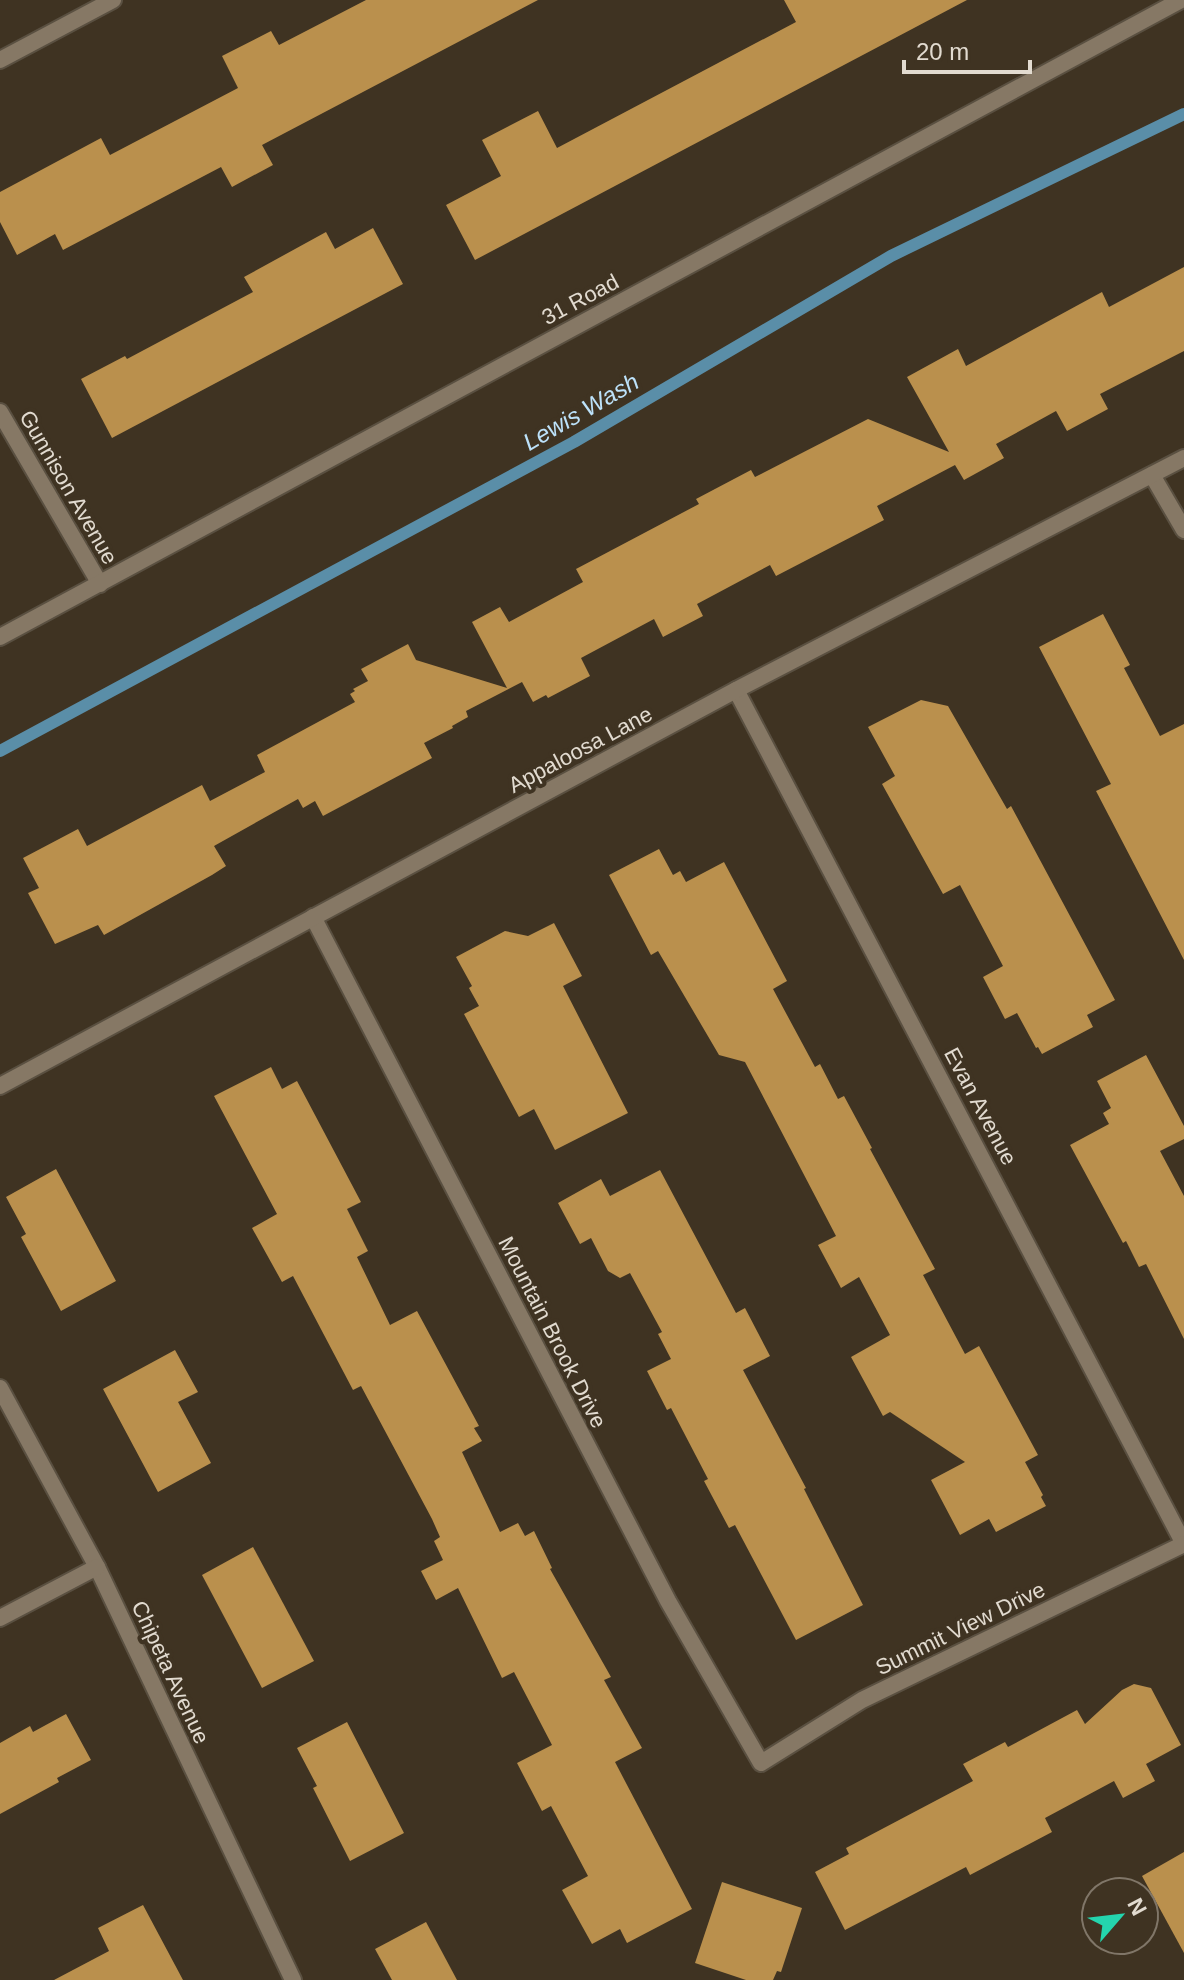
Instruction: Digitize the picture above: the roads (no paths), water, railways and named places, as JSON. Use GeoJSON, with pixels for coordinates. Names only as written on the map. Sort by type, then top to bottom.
{"type":"FeatureCollection","features":[{"type":"Feature","properties":{"kind":"street"},"geometry":{"type":"LineString","coordinates":[[0,60],[113,0]]}},
{"type":"Feature","properties":{"kind":"street","name":"31 Road"},"geometry":{"type":"LineString","coordinates":[[0,637],[1181,0]]}},
{"type":"Feature","properties":{"kind":"street","name":"Gunnison Avenue"},"geometry":{"type":"LineString","coordinates":[[0,412],[100,584]]}},
{"type":"Feature","properties":{"kind":"street","name":"Appaloosa Lane"},"geometry":{"type":"LineString","coordinates":[[0,1086],[736,690],[1184,458]]}},
{"type":"Feature","properties":{"kind":"street"},"geometry":{"type":"LineString","coordinates":[[1152,475],[1184,530]]}},
{"type":"Feature","properties":{"kind":"street","name":"Evan Avenue"},"geometry":{"type":"LineString","coordinates":[[736,690],[1184,1544]]}},
{"type":"Feature","properties":{"kind":"street","name":"Mountain Brook Drive"},"geometry":{"type":"LineString","coordinates":[[313,917],[668,1601],[761,1763]]}},
{"type":"Feature","properties":{"kind":"street","name":"Chipeta Avenue"},"geometry":{"type":"LineString","coordinates":[[0,1388],[97,1567],[293,1980]]}},
{"type":"Feature","properties":{"kind":"street","name":"Summit View Drive"},"geometry":{"type":"LineString","coordinates":[[761,1763],[862,1700],[1184,1544]]}},
{"type":"Feature","properties":{"kind":"street"},"geometry":{"type":"LineString","coordinates":[[0,1618],[97,1567]]}},
{"type":"Feature","properties":{"kind":"waterway","name":"Lewis Wash"},"geometry":{"type":"LineString","coordinates":[[0,751],[574,442],[891,256],[1184,114]]}}]}
